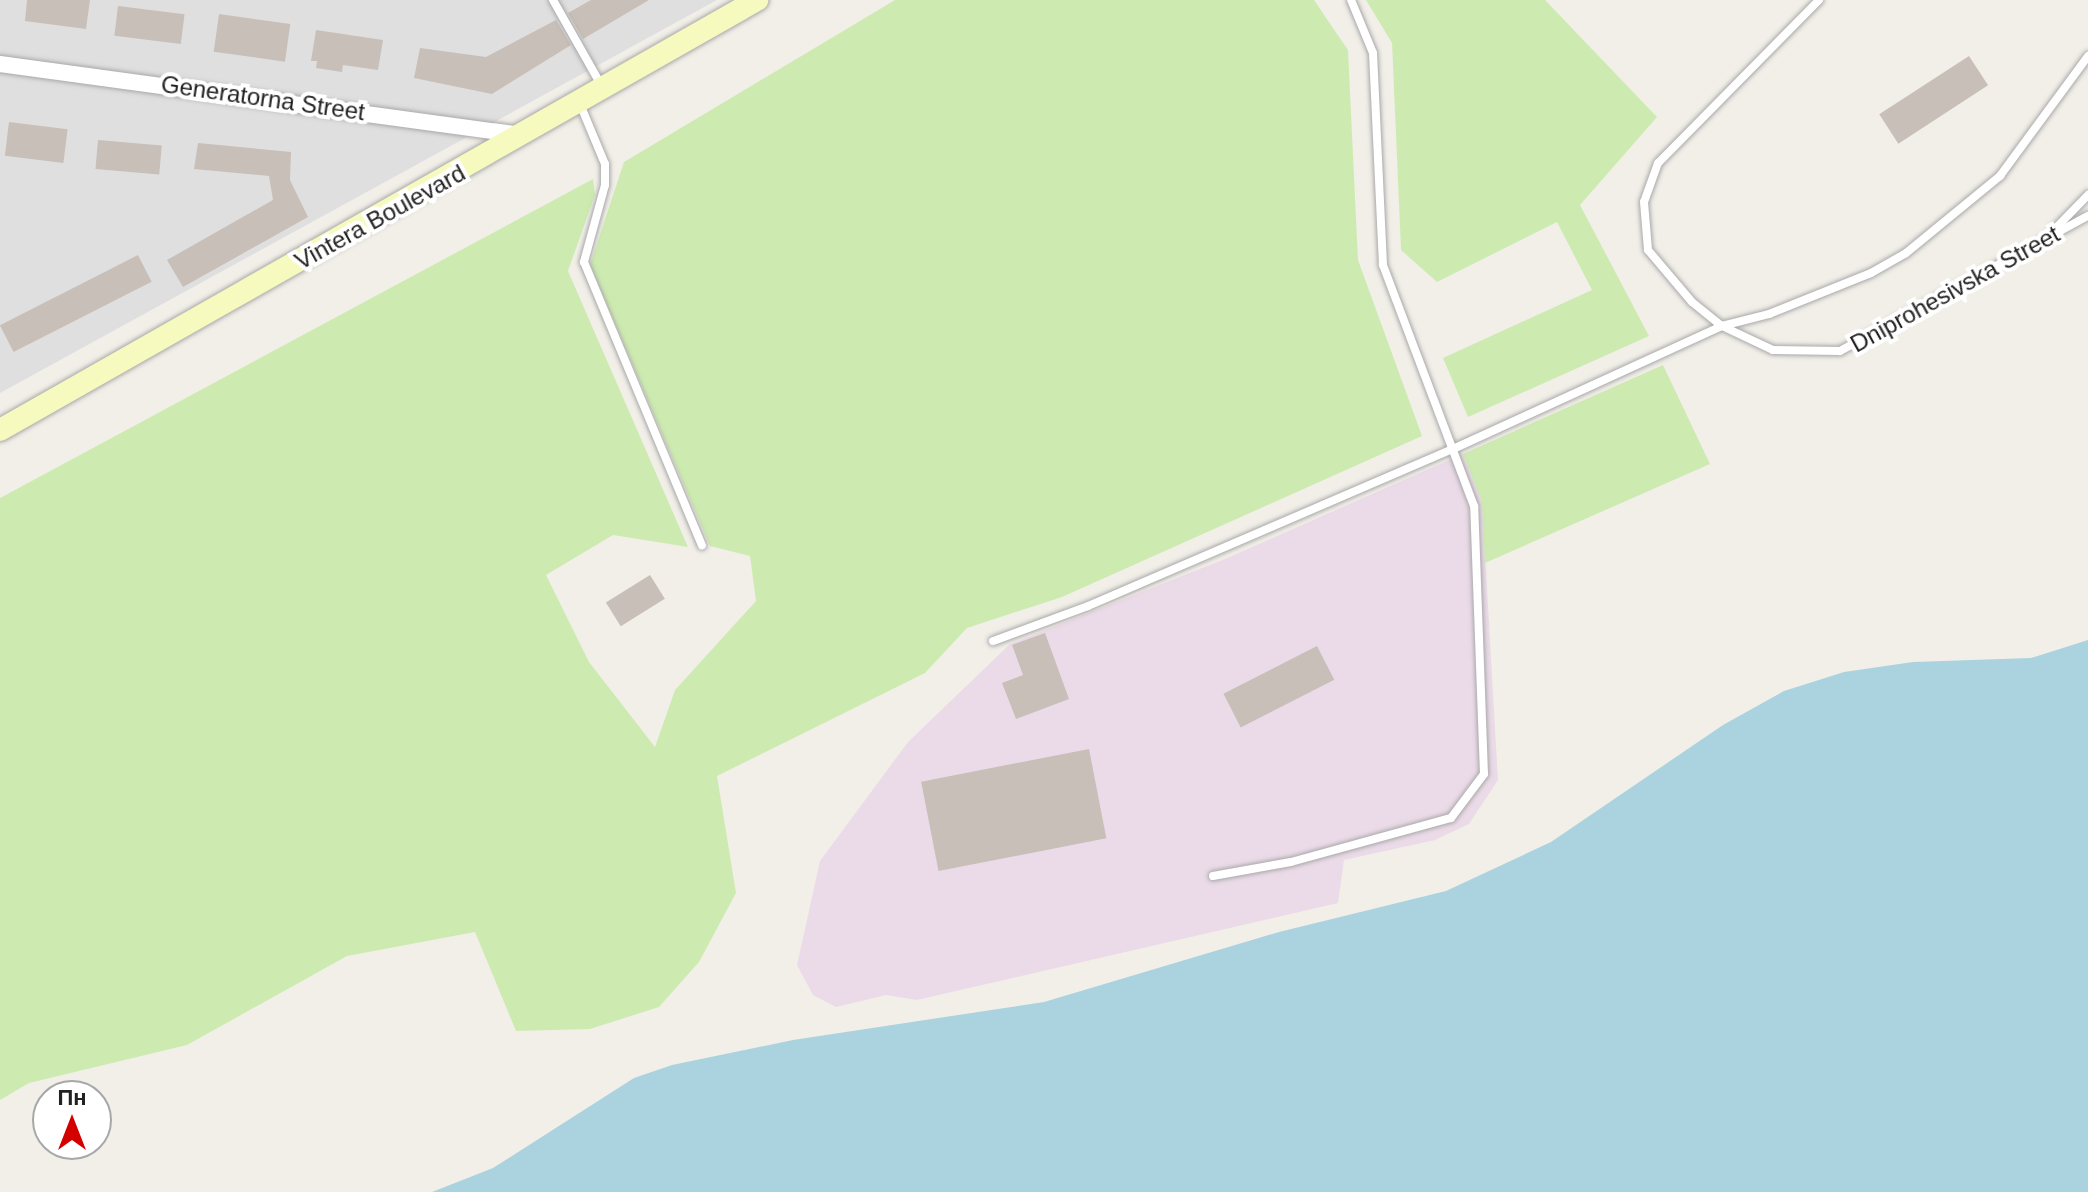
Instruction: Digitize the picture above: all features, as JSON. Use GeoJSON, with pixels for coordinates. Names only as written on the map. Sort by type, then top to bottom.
{"type":"FeatureCollection","features":[{"type":"Feature","properties":{"kind":"street","name":"Vintera Boulevard"},"geometry":{"type":"LineString","coordinates":[[0,430],[526,136],[733,6],[757,0]]}},
{"type":"Feature","properties":{"kind":"street","name":"Generatorna Street"},"geometry":{"type":"LineString","coordinates":[[0,64],[526,136]]}},
{"type":"Feature","properties":{"kind":"lane"},"geometry":{"type":"LineString","coordinates":[[1213,876],[1291,862],[1451,818],[1484,774],[1474,506],[1383,265],[1373,53],[1351,0]]}},
{"type":"Feature","properties":{"kind":"lane","name":"Dniprohesivska Street"},"geometry":{"type":"LineString","coordinates":[[1819,0],[1658,163],[1644,202],[1648,250],[1665,276],[1722,326],[1773,350],[1840,351],[2088,216]]}},
{"type":"Feature","properties":{"kind":"lane"},"geometry":{"type":"LineString","coordinates":[[555,1],[603,89]]}},
{"type":"Feature","properties":{"kind":"lane"},"geometry":{"type":"LineString","coordinates":[[993,641],[1088,606],[1453,449],[1722,326],[1784,308],[1871,273],[1906,253],[2000,176],[2088,56]]}},
{"type":"Feature","properties":{"kind":"lane"},"geometry":{"type":"LineString","coordinates":[[579,103],[605,164],[605,185],[584,262],[702,545]]}},
{"type":"Feature","properties":{"kind":"lane"},"geometry":{"type":"LineString","coordinates":[[2046,238],[2088,195]]}},
{"type":"Feature","properties":{"kind":"shaded area"},"geometry":{"type":"Polygon","coordinates":[[[0,0],[717,0],[0,393],[0,0]]]}},
{"type":"Feature","properties":{"kind":"shaded area"},"geometry":{"type":"Polygon","coordinates":[[[1463,454],[1482,502],[1498,780],[1469,824],[1435,840],[1344,860],[1338,903],[917,1000],[886,995],[836,1007],[813,995],[797,965],[820,861],[908,742],[1010,644],[1225,559],[1463,454]]]}},
{"type":"Feature","properties":{"kind":"green space"},"geometry":{"type":"Polygon","coordinates":[[[895,0],[1314,0],[1348,50],[1358,260],[1422,436],[1062,597],[967,628],[925,673],[717,776],[736,893],[699,962],[659,1007],[590,1029],[516,1031],[475,932],[347,956],[187,1045],[32,1080],[0,1100],[0,498],[593,179],[595,195],[568,271],[688,547],[613,535],[546,575],[589,662],[655,747],[675,690],[756,601],[750,556],[710,546],[590,265],[624,162],[895,0]]]}},
{"type":"Feature","properties":{"kind":"green space"},"geometry":{"type":"Polygon","coordinates":[[[1366,0],[1545,0],[1657,117],[1580,205],[1649,336],[1468,417],[1443,358],[1592,290],[1557,222],[1437,282],[1401,250],[1392,43],[1366,0]]]}},
{"type":"Feature","properties":{"kind":"green space"},"geometry":{"type":"Polygon","coordinates":[[[1663,365],[1710,464],[1485,563],[1482,502],[1463,454],[1663,365]]]}},
{"type":"Feature","properties":{"kind":"water"},"geometry":{"type":"Polygon","coordinates":[[[2088,640],[2088,1192],[432,1192],[493,1168],[634,1078],[672,1065],[793,1040],[1044,1002],[1279,932],[1446,891],[1551,842],[1723,725],[1784,691],[1844,672],[1913,662],[2031,658],[2088,640]]]}},
{"type":"Feature","properties":{"kind":"building"},"geometry":{"type":"Polygon","coordinates":[[[27,0],[90,0],[86,29],[25,21],[27,0]]]}},
{"type":"Feature","properties":{"kind":"building"},"geometry":{"type":"Polygon","coordinates":[[[591,0],[649,0],[583,39],[568,13],[591,0]]]}},
{"type":"Feature","properties":{"kind":"building"},"geometry":{"type":"Polygon","coordinates":[[[118,6],[185,14],[181,44],[114,36],[118,6]]]}},
{"type":"Feature","properties":{"kind":"building"},"geometry":{"type":"Polygon","coordinates":[[[219,14],[290,24],[285,62],[214,52],[219,14]]]}},
{"type":"Feature","properties":{"kind":"building"},"geometry":{"type":"Polygon","coordinates":[[[556,20],[571,45],[492,94],[414,78],[420,48],[486,57],[556,20]]]}},
{"type":"Feature","properties":{"kind":"building"},"geometry":{"type":"Polygon","coordinates":[[[316,30],[383,40],[378,70],[343,65],[342,72],[316,68],[317,61],[311,61],[316,30]]]}},
{"type":"Feature","properties":{"kind":"building"},"geometry":{"type":"Polygon","coordinates":[[[1969,56],[1988,85],[1898,144],[1879,114],[1969,56]]]}},
{"type":"Feature","properties":{"kind":"building"},"geometry":{"type":"Polygon","coordinates":[[[9,122],[68,129],[63,163],[5,156],[9,122]]]}},
{"type":"Feature","properties":{"kind":"building"},"geometry":{"type":"Polygon","coordinates":[[[98,140],[162,146],[159,174],[95,169],[98,140]]]}},
{"type":"Feature","properties":{"kind":"building"},"geometry":{"type":"Polygon","coordinates":[[[198,143],[291,152],[290,180],[308,217],[183,287],[167,260],[273,200],[269,176],[194,169],[198,143]]]}},
{"type":"Feature","properties":{"kind":"building"},"geometry":{"type":"Polygon","coordinates":[[[138,255],[152,282],[14,352],[0,325],[138,255]]]}},
{"type":"Feature","properties":{"kind":"building"},"geometry":{"type":"Polygon","coordinates":[[[650,575],[665,599],[621,626],[606,603],[650,575]]]}},
{"type":"Feature","properties":{"kind":"building"},"geometry":{"type":"Polygon","coordinates":[[[1045,633],[1069,699],[1016,719],[1002,683],[1023,675],[1012,645],[1045,633]]]}},
{"type":"Feature","properties":{"kind":"building"},"geometry":{"type":"Polygon","coordinates":[[[1317,646],[1334,680],[1241,728],[1223,694],[1317,646]]]}},
{"type":"Feature","properties":{"kind":"building"},"geometry":{"type":"Polygon","coordinates":[[[1089,749],[1106,838],[939,871],[921,782],[1089,749]]]}}]}
